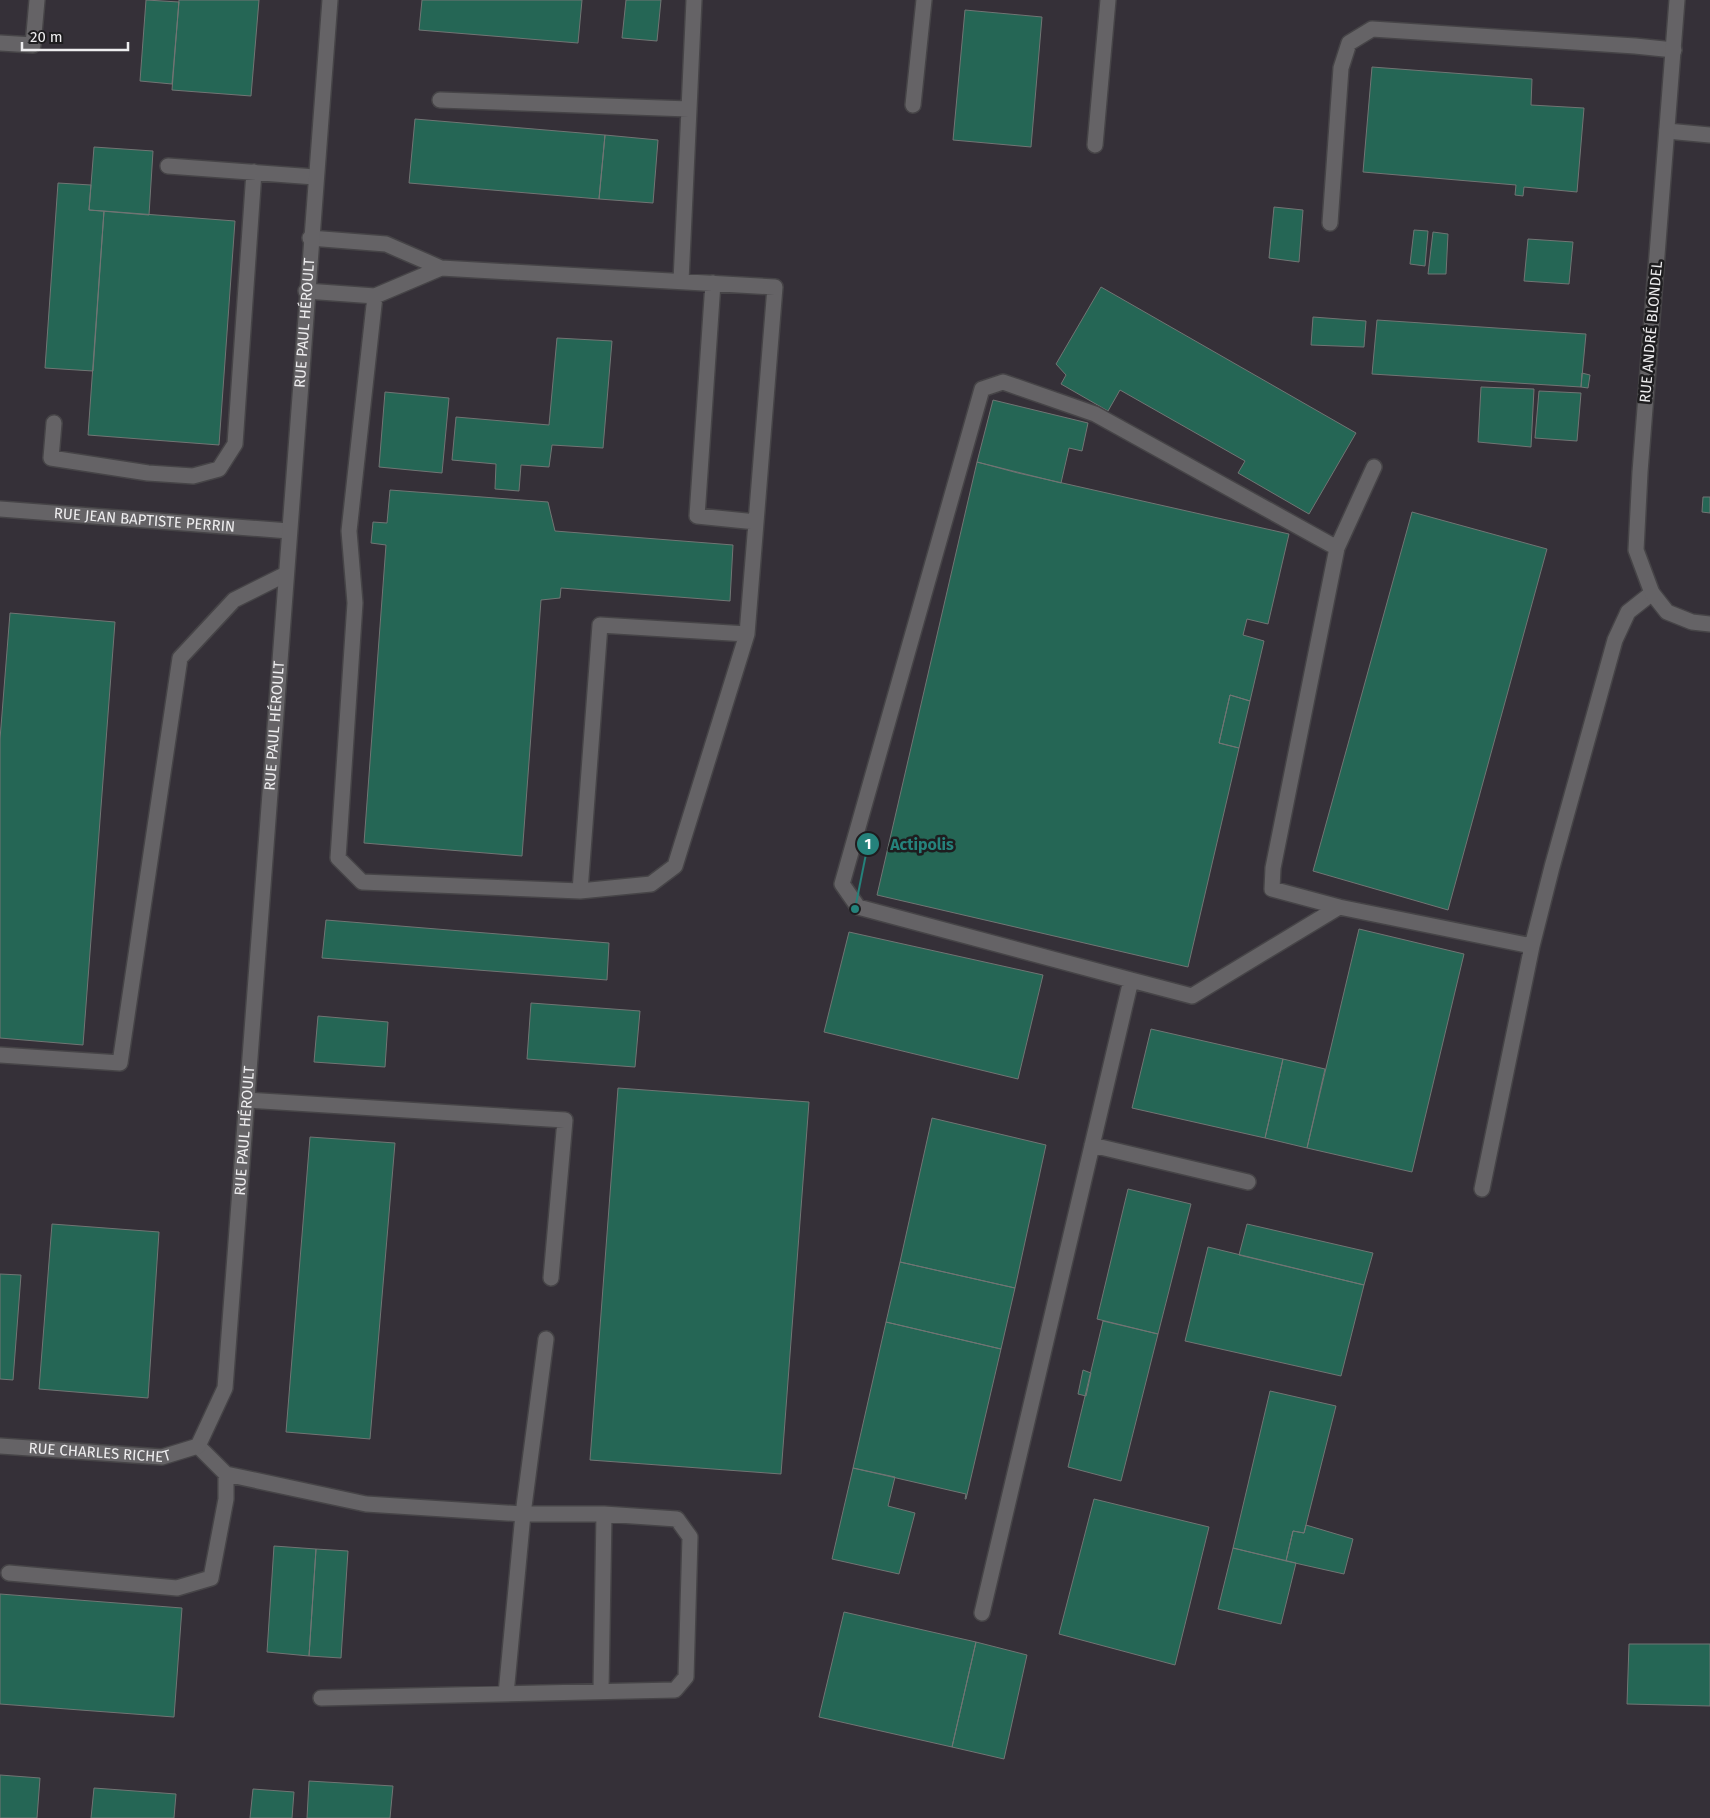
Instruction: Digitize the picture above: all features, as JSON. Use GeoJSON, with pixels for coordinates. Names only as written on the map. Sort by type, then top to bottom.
{"type":"FeatureCollection","features":[{"type":"Feature","properties":{"kind":"street"},"geometry":{"type":"LineString","coordinates":[[0,43],[33,45],[36,0]]}},
{"type":"Feature","properties":{"kind":"street","name":"RUE PAUL HÉROULT"},"geometry":{"type":"LineString","coordinates":[[198,1446],[226,1388],[306,291],[330,0]]}},
{"type":"Feature","properties":{"kind":"street"},"geometry":{"type":"LineString","coordinates":[[681,281],[694,0]]}},
{"type":"Feature","properties":{"kind":"street"},"geometry":{"type":"LineString","coordinates":[[913,105],[924,0]]}},
{"type":"Feature","properties":{"kind":"street"},"geometry":{"type":"LineString","coordinates":[[1095,145],[1108,0]]}},
{"type":"Feature","properties":{"kind":"street","name":"RUE ANDRÉ BLONDEL"},"geometry":{"type":"LineString","coordinates":[[1677,0],[1640,472],[1636,550],[1652,594],[1667,612],[1692,622],[1710,624]]}},
{"type":"Feature","properties":{"kind":"street"},"geometry":{"type":"LineString","coordinates":[[1330,223],[1341,68],[1349,43],[1372,28],[1674,50]]}},
{"type":"Feature","properties":{"kind":"street"},"geometry":{"type":"LineString","coordinates":[[440,100],[689,108]]}},
{"type":"Feature","properties":{"kind":"street"},"geometry":{"type":"LineString","coordinates":[[1667,131],[1710,135]]}},
{"type":"Feature","properties":{"kind":"street"},"geometry":{"type":"LineString","coordinates":[[168,166],[315,177]]}},
{"type":"Feature","properties":{"kind":"street"},"geometry":{"type":"LineString","coordinates":[[54,423],[51,458],[157,474],[193,476],[219,469],[235,444],[254,172]]}},
{"type":"Feature","properties":{"kind":"street"},"geometry":{"type":"LineString","coordinates":[[310,238],[386,244],[441,268],[775,287],[747,634],[675,866],[651,884],[580,891],[362,882],[338,858],[355,603],[349,531],[376,296]]}},
{"type":"Feature","properties":{"kind":"street"},"geometry":{"type":"LineString","coordinates":[[306,291],[376,296],[441,268]]}},
{"type":"Feature","properties":{"kind":"street"},"geometry":{"type":"LineString","coordinates":[[713,283],[697,516],[756,522]]}},
{"type":"Feature","properties":{"kind":"street"},"geometry":{"type":"LineString","coordinates":[[1337,548],[1095,414],[1003,382],[982,389],[842,884],[858,907],[1192,996],[1339,907]]}},
{"type":"Feature","properties":{"kind":"street"},"geometry":{"type":"LineString","coordinates":[[1374,467],[1337,548],[1273,868],[1272,888],[1339,907],[1532,946]]}},
{"type":"Feature","properties":{"kind":"street","name":"RUE JEAN BAPTISTE PERRIN"},"geometry":{"type":"LineString","coordinates":[[0,509],[289,531]]}},
{"type":"Feature","properties":{"kind":"street"},"geometry":{"type":"LineString","coordinates":[[0,1055],[120,1063],[180,658],[234,600],[286,574]]}},
{"type":"Feature","properties":{"kind":"street"},"geometry":{"type":"LineString","coordinates":[[1482,1188],[1532,946],[1615,640],[1628,612],[1652,594]]}},
{"type":"Feature","properties":{"kind":"street"},"geometry":{"type":"LineString","coordinates":[[580,891],[600,624],[747,634]]}},
{"type":"Feature","properties":{"kind":"street"},"geometry":{"type":"LineString","coordinates":[[982,1613],[1131,980]]}},
{"type":"Feature","properties":{"kind":"street"},"geometry":{"type":"LineString","coordinates":[[248,1100],[566,1120],[551,1278]]}},
{"type":"Feature","properties":{"kind":"street"},"geometry":{"type":"LineString","coordinates":[[1092,1145],[1248,1182]]}},
{"type":"Feature","properties":{"kind":"street"},"geometry":{"type":"LineString","coordinates":[[506,1694],[523,1514],[546,1340]]}},
{"type":"Feature","properties":{"kind":"street","name":"RUE CHARLES RICHET"},"geometry":{"type":"LineString","coordinates":[[0,1446],[162,1457],[198,1446]]}},
{"type":"Feature","properties":{"kind":"street"},"geometry":{"type":"LineString","coordinates":[[198,1446],[226,1474],[366,1504],[523,1514],[604,1514],[677,1519],[690,1537],[686,1677],[675,1690],[601,1690],[321,1698]]}},
{"type":"Feature","properties":{"kind":"street"},"geometry":{"type":"LineString","coordinates":[[9,1573],[177,1588],[211,1578],[226,1499],[226,1474]]}},
{"type":"Feature","properties":{"kind":"street"},"geometry":{"type":"LineString","coordinates":[[601,1690],[604,1514]]}},
{"type":"Feature","properties":{"kind":"shaded area"},"geometry":{"type":"Polygon","coordinates":[[[0,0],[1710,0],[1710,1818],[0,1818],[0,0]]]}},
{"type":"Feature","properties":{"kind":"building"},"geometry":{"type":"Polygon","coordinates":[[[146,0],[179,2],[172,84],[140,81],[146,0]]]}},
{"type":"Feature","properties":{"kind":"building"},"geometry":{"type":"Polygon","coordinates":[[[179,0],[259,0],[251,96],[172,90],[179,0]]]}},
{"type":"Feature","properties":{"kind":"building"},"geometry":{"type":"Polygon","coordinates":[[[422,0],[582,0],[578,43],[419,30],[422,0]]]}},
{"type":"Feature","properties":{"kind":"building"},"geometry":{"type":"Polygon","coordinates":[[[626,0],[661,0],[657,41],[622,38],[626,0]]]}},
{"type":"Feature","properties":{"kind":"building"},"geometry":{"type":"Polygon","coordinates":[[[965,10],[1042,17],[1031,147],[953,140],[965,10]]]}},
{"type":"Feature","properties":{"kind":"building"},"geometry":{"type":"Polygon","coordinates":[[[1372,67],[1532,79],[1531,105],[1584,108],[1577,192],[1524,187],[1523,196],[1515,195],[1516,185],[1363,172],[1372,67]]]}},
{"type":"Feature","properties":{"kind":"building"},"geometry":{"type":"Polygon","coordinates":[[[415,119],[605,135],[599,199],[409,183],[415,119]]]}},
{"type":"Feature","properties":{"kind":"building"},"geometry":{"type":"Polygon","coordinates":[[[605,135],[658,140],[653,203],[599,199],[605,135]]]}},
{"type":"Feature","properties":{"kind":"building"},"geometry":{"type":"Polygon","coordinates":[[[94,147],[153,151],[149,215],[89,210],[94,147]]]}},
{"type":"Feature","properties":{"kind":"building"},"geometry":{"type":"Polygon","coordinates":[[[58,183],[91,185],[89,210],[104,211],[93,371],[45,368],[58,183]]]}},
{"type":"Feature","properties":{"kind":"building"},"geometry":{"type":"Polygon","coordinates":[[[1274,207],[1303,210],[1299,262],[1269,258],[1274,207]]]}},
{"type":"Feature","properties":{"kind":"building"},"geometry":{"type":"Polygon","coordinates":[[[104,211],[235,221],[219,445],[88,435],[104,211]]]}},
{"type":"Feature","properties":{"kind":"building"},"geometry":{"type":"Polygon","coordinates":[[[1414,230],[1428,231],[1425,266],[1410,264],[1414,230]]]}},
{"type":"Feature","properties":{"kind":"building"},"geometry":{"type":"Polygon","coordinates":[[[1433,232],[1448,234],[1446,274],[1428,274],[1433,232]]]}},
{"type":"Feature","properties":{"kind":"building"},"geometry":{"type":"Polygon","coordinates":[[[1528,239],[1573,242],[1569,284],[1524,281],[1528,239]]]}},
{"type":"Feature","properties":{"kind":"building"},"geometry":{"type":"Polygon","coordinates":[[[1101,287],[1356,433],[1309,514],[1238,473],[1245,461],[1120,390],[1108,411],[1061,384],[1066,375],[1056,364],[1101,287]]]}},
{"type":"Feature","properties":{"kind":"building"},"geometry":{"type":"Polygon","coordinates":[[[1313,317],[1366,321],[1364,347],[1311,345],[1313,317]]]}},
{"type":"Feature","properties":{"kind":"building"},"geometry":{"type":"Polygon","coordinates":[[[1377,320],[1586,334],[1581,387],[1372,374],[1377,320]]]}},
{"type":"Feature","properties":{"kind":"building"},"geometry":{"type":"Polygon","coordinates":[[[557,338],[612,341],[603,448],[552,445],[549,467],[521,465],[519,491],[495,489],[496,464],[452,460],[456,417],[549,425],[557,338]]]}},
{"type":"Feature","properties":{"kind":"building"},"geometry":{"type":"Polygon","coordinates":[[[1582,373],[1590,375],[1588,388],[1581,387],[1582,373]]]}},
{"type":"Feature","properties":{"kind":"building"},"geometry":{"type":"Polygon","coordinates":[[[1481,387],[1534,389],[1531,447],[1478,442],[1481,387]]]}},
{"type":"Feature","properties":{"kind":"building"},"geometry":{"type":"Polygon","coordinates":[[[1539,391],[1581,393],[1577,441],[1535,438],[1539,391]]]}},
{"type":"Feature","properties":{"kind":"building"},"geometry":{"type":"Polygon","coordinates":[[[385,392],[449,398],[442,473],[379,467],[385,392]]]}},
{"type":"Feature","properties":{"kind":"building"},"geometry":{"type":"Polygon","coordinates":[[[993,400],[1088,423],[1082,451],[1069,448],[1061,483],[977,462],[993,400]]]}},
{"type":"Feature","properties":{"kind":"building"},"geometry":{"type":"Polygon","coordinates":[[[977,462],[1289,534],[1268,624],[1247,619],[1243,635],[1264,641],[1250,701],[1230,695],[1219,743],[1239,748],[1188,967],[877,895],[977,462]]]}},
{"type":"Feature","properties":{"kind":"building"},"geometry":{"type":"Polygon","coordinates":[[[390,490],[548,502],[555,531],[733,545],[730,601],[561,588],[560,598],[541,600],[522,856],[364,843],[386,545],[371,543],[373,522],[387,523],[390,490]]]}},
{"type":"Feature","properties":{"kind":"building"},"geometry":{"type":"Polygon","coordinates":[[[1703,497],[1710,497],[1710,513],[1702,512],[1703,497]]]}},
{"type":"Feature","properties":{"kind":"building"},"geometry":{"type":"Polygon","coordinates":[[[1412,512],[1547,549],[1448,910],[1313,871],[1412,512]]]}},
{"type":"Feature","properties":{"kind":"building"},"geometry":{"type":"Polygon","coordinates":[[[10,613],[115,622],[83,1045],[0,1038],[0,739],[10,613]]]}},
{"type":"Feature","properties":{"kind":"building"},"geometry":{"type":"Polygon","coordinates":[[[1230,695],[1250,701],[1239,748],[1219,743],[1230,695]]]}},
{"type":"Feature","properties":{"kind":"building"},"geometry":{"type":"Polygon","coordinates":[[[326,920],[609,943],[607,980],[322,958],[326,920]]]}},
{"type":"Feature","properties":{"kind":"building"},"geometry":{"type":"Polygon","coordinates":[[[1359,929],[1464,954],[1412,1172],[1307,1148],[1359,929]]]}},
{"type":"Feature","properties":{"kind":"building"},"geometry":{"type":"Polygon","coordinates":[[[849,932],[1043,975],[1018,1079],[824,1032],[849,932]]]}},
{"type":"Feature","properties":{"kind":"building"},"geometry":{"type":"Polygon","coordinates":[[[531,1003],[640,1011],[635,1067],[527,1059],[531,1003]]]}},
{"type":"Feature","properties":{"kind":"building"},"geometry":{"type":"Polygon","coordinates":[[[318,1016],[388,1022],[385,1067],[314,1062],[318,1016]]]}},
{"type":"Feature","properties":{"kind":"building"},"geometry":{"type":"Polygon","coordinates":[[[1151,1029],[1283,1059],[1265,1138],[1132,1108],[1151,1029]]]}},
{"type":"Feature","properties":{"kind":"building"},"geometry":{"type":"Polygon","coordinates":[[[1283,1059],[1325,1069],[1307,1148],[1265,1138],[1283,1059]]]}},
{"type":"Feature","properties":{"kind":"building"},"geometry":{"type":"Polygon","coordinates":[[[618,1088],[809,1102],[781,1474],[590,1460],[618,1088]]]}},
{"type":"Feature","properties":{"kind":"building"},"geometry":{"type":"Polygon","coordinates":[[[932,1118],[1046,1145],[1015,1288],[900,1262],[932,1118]]]}},
{"type":"Feature","properties":{"kind":"building"},"geometry":{"type":"Polygon","coordinates":[[[310,1137],[395,1143],[370,1439],[286,1432],[310,1137]]]}},
{"type":"Feature","properties":{"kind":"building"},"geometry":{"type":"Polygon","coordinates":[[[1128,1189],[1191,1204],[1158,1334],[1097,1319],[1128,1189]]]}},
{"type":"Feature","properties":{"kind":"building"},"geometry":{"type":"Polygon","coordinates":[[[52,1224],[159,1232],[148,1398],[39,1389],[52,1224]]]}},
{"type":"Feature","properties":{"kind":"building"},"geometry":{"type":"Polygon","coordinates":[[[1247,1224],[1373,1253],[1364,1285],[1239,1255],[1247,1224]]]}},
{"type":"Feature","properties":{"kind":"building"},"geometry":{"type":"Polygon","coordinates":[[[1208,1247],[1364,1285],[1341,1376],[1185,1341],[1208,1247]]]}},
{"type":"Feature","properties":{"kind":"building"},"geometry":{"type":"Polygon","coordinates":[[[900,1262],[1015,1288],[1001,1349],[886,1322],[900,1262]]]}},
{"type":"Feature","properties":{"kind":"building"},"geometry":{"type":"Polygon","coordinates":[[[0,1274],[21,1275],[13,1380],[0,1379],[0,1274]]]}},
{"type":"Feature","properties":{"kind":"building"},"geometry":{"type":"Polygon","coordinates":[[[1103,1321],[1158,1334],[1121,1481],[1068,1467],[1103,1321]]]}},
{"type":"Feature","properties":{"kind":"building"},"geometry":{"type":"Polygon","coordinates":[[[886,1322],[1001,1349],[966,1499],[966,1494],[853,1468],[886,1322]]]}},
{"type":"Feature","properties":{"kind":"building"},"geometry":{"type":"Polygon","coordinates":[[[1083,1370],[1091,1373],[1086,1396],[1078,1394],[1083,1370]]]}},
{"type":"Feature","properties":{"kind":"building"},"geometry":{"type":"Polygon","coordinates":[[[1270,1391],[1336,1406],[1304,1533],[1293,1531],[1286,1561],[1233,1548],[1270,1391]]]}},
{"type":"Feature","properties":{"kind":"building"},"geometry":{"type":"Polygon","coordinates":[[[853,1468],[895,1477],[888,1506],[915,1513],[899,1574],[832,1559],[853,1468]]]}},
{"type":"Feature","properties":{"kind":"building"},"geometry":{"type":"Polygon","coordinates":[[[1094,1499],[1209,1527],[1175,1665],[1059,1634],[1094,1499]]]}},
{"type":"Feature","properties":{"kind":"building"},"geometry":{"type":"Polygon","coordinates":[[[1306,1525],[1353,1539],[1344,1574],[1286,1561],[1293,1531],[1304,1533],[1306,1525]]]}},
{"type":"Feature","properties":{"kind":"building"},"geometry":{"type":"Polygon","coordinates":[[[274,1546],[316,1549],[309,1656],[267,1652],[274,1546]]]}},
{"type":"Feature","properties":{"kind":"building"},"geometry":{"type":"Polygon","coordinates":[[[1233,1548],[1296,1563],[1281,1624],[1218,1609],[1233,1548]]]}},
{"type":"Feature","properties":{"kind":"building"},"geometry":{"type":"Polygon","coordinates":[[[316,1549],[348,1551],[341,1658],[309,1656],[316,1549]]]}},
{"type":"Feature","properties":{"kind":"building"},"geometry":{"type":"Polygon","coordinates":[[[0,1594],[182,1608],[174,1717],[0,1704],[0,1594]]]}},
{"type":"Feature","properties":{"kind":"building"},"geometry":{"type":"Polygon","coordinates":[[[844,1612],[976,1642],[952,1747],[819,1717],[844,1612]]]}},
{"type":"Feature","properties":{"kind":"building"},"geometry":{"type":"Polygon","coordinates":[[[976,1642],[1027,1655],[1004,1759],[952,1747],[976,1642]]]}},
{"type":"Feature","properties":{"kind":"building"},"geometry":{"type":"Polygon","coordinates":[[[1629,1644],[1710,1644],[1710,1706],[1627,1704],[1629,1644]]]}},
{"type":"Feature","properties":{"kind":"building"},"geometry":{"type":"Polygon","coordinates":[[[0,1775],[40,1778],[37,1818],[0,1818],[0,1775]]]}},
{"type":"Feature","properties":{"kind":"building"},"geometry":{"type":"Polygon","coordinates":[[[309,1781],[393,1786],[390,1818],[307,1818],[309,1781]]]}},
{"type":"Feature","properties":{"kind":"building"},"geometry":{"type":"Polygon","coordinates":[[[94,1788],[176,1794],[174,1818],[91,1818],[94,1788]]]}},
{"type":"Feature","properties":{"kind":"building"},"geometry":{"type":"Polygon","coordinates":[[[253,1789],[294,1792],[292,1818],[250,1818],[253,1789]]]}},
{"type":"Feature","properties":{"kind":"place","name":"Actipolis"},"geometry":{"type":"Point","coordinates":[855,909]}}]}
